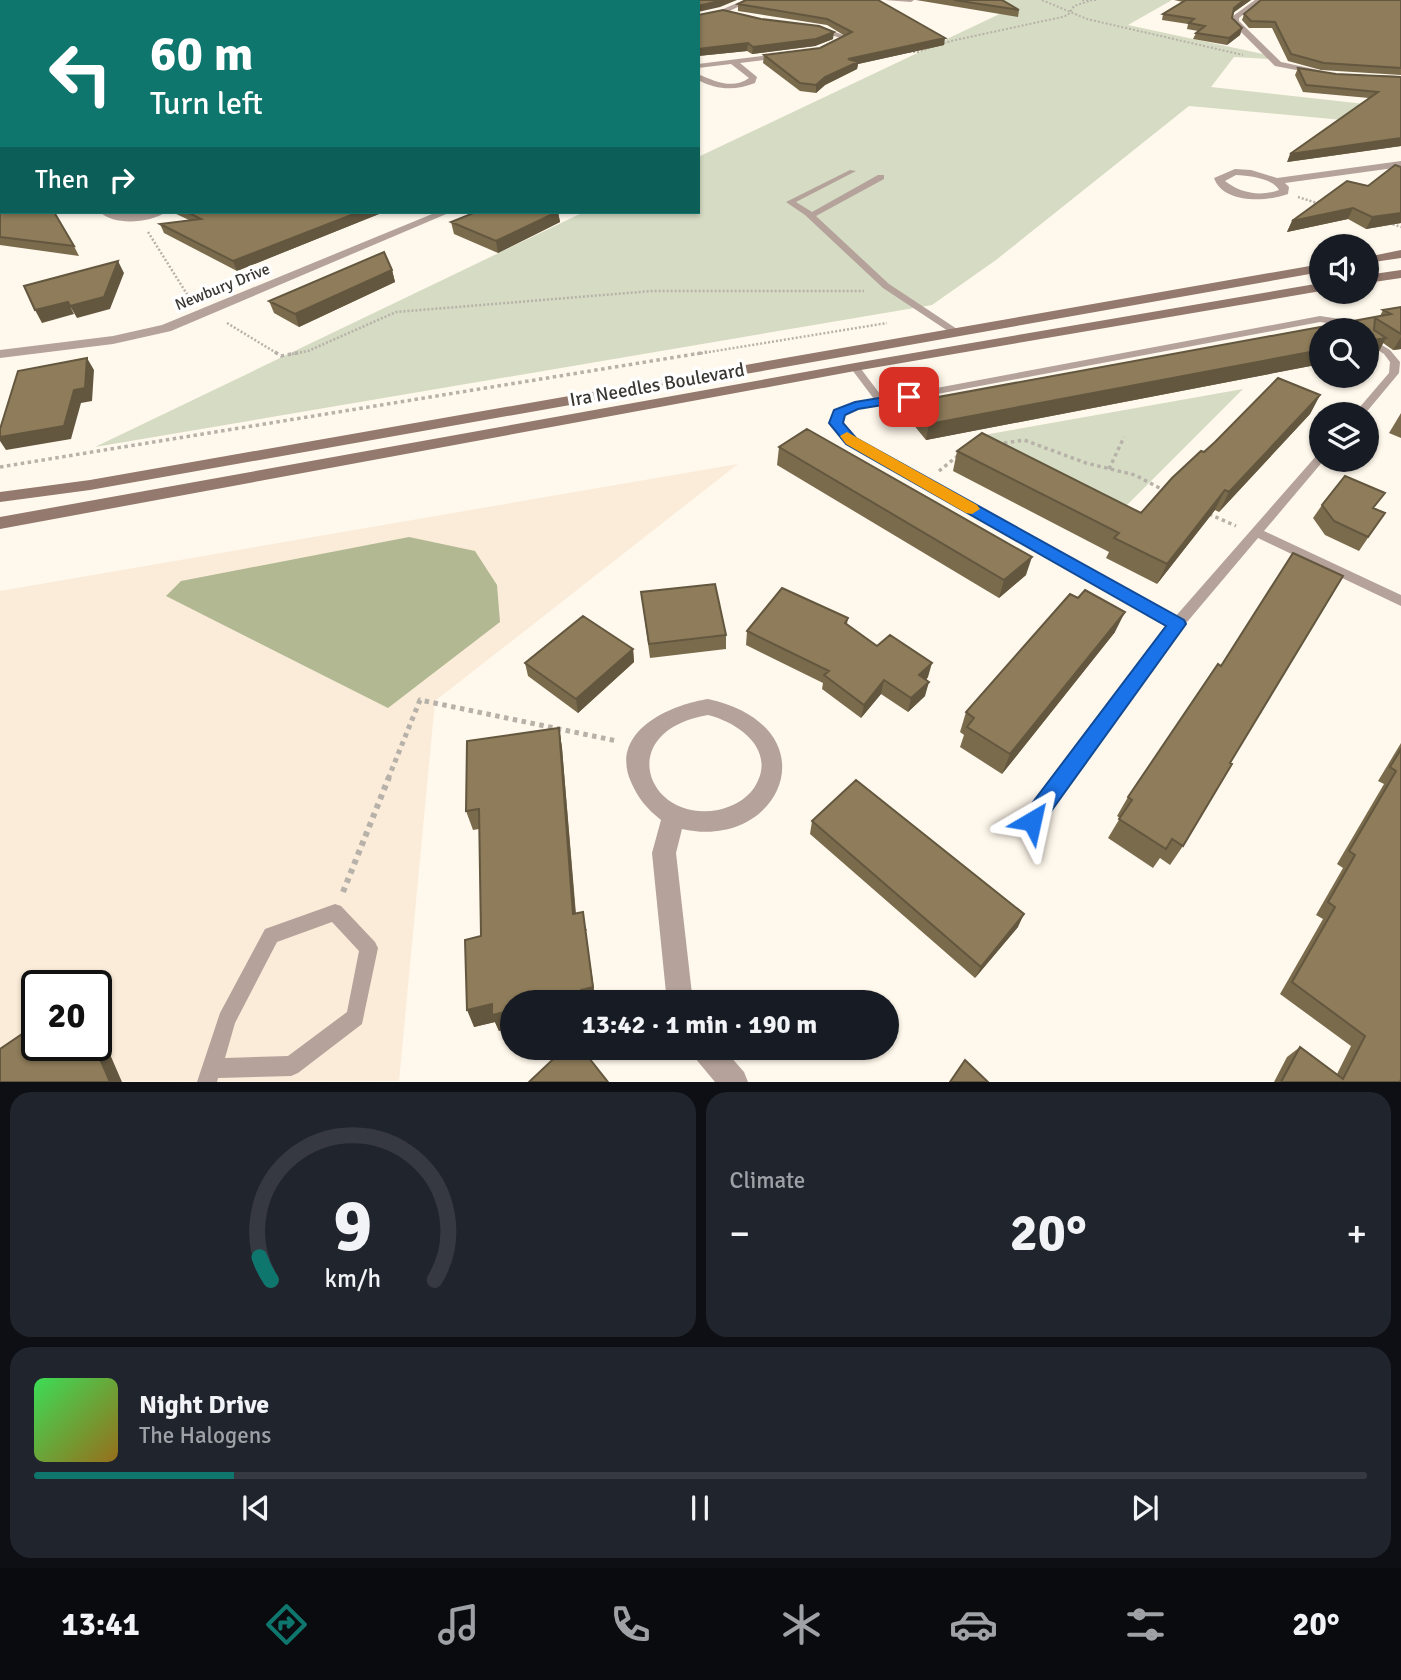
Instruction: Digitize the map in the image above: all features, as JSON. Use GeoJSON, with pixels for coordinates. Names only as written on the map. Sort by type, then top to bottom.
{"type":"FeatureCollection","features":[{"type":"Feature","properties":{"kind":"main road"},"geometry":{"type":"LineString","coordinates":[[1379,258],[1401,254]]}},
{"type":"Feature","properties":{"kind":"main road","name":"Ira Needles Boulevard"},"geometry":{"type":"LineString","coordinates":[[0,497],[90,485],[1309,270]]}},
{"type":"Feature","properties":{"kind":"main road"},"geometry":{"type":"LineString","coordinates":[[1379,277],[1401,274]]}},
{"type":"Feature","properties":{"kind":"main road","name":"Ira Needles Boulevard"},"geometry":{"type":"LineString","coordinates":[[0,523],[855,367],[1309,289]]}},
{"type":"Feature","properties":{"kind":"street"},"geometry":{"type":"LineString","coordinates":[[700,17],[723,12],[750,0]]}},
{"type":"Feature","properties":{"kind":"street"},"geometry":{"type":"LineString","coordinates":[[888,0],[911,0]]}},
{"type":"Feature","properties":{"kind":"street"},"geometry":{"type":"LineString","coordinates":[[1258,0],[1235,17],[1236,22],[1278,64],[1297,70],[1329,74]]}},
{"type":"Feature","properties":{"kind":"street"},"geometry":{"type":"LineString","coordinates":[[723,12],[736,15]]}},
{"type":"Feature","properties":{"kind":"street"},"geometry":{"type":"LineString","coordinates":[[805,27],[845,37],[841,44],[818,51]]}},
{"type":"Feature","properties":{"kind":"street"},"geometry":{"type":"LineString","coordinates":[[700,66],[794,54]]}},
{"type":"Feature","properties":{"kind":"street"},"geometry":{"type":"LineString","coordinates":[[700,77],[709,83],[723,86],[752,81],[752,77],[732,61]]}},
{"type":"Feature","properties":{"kind":"street"},"geometry":{"type":"LineString","coordinates":[[1277,181],[1401,164]]}},
{"type":"Feature","properties":{"kind":"street"},"geometry":{"type":"LineString","coordinates":[[1235,172],[1251,173],[1277,181],[1284,187],[1284,192],[1271,197],[1243,194],[1225,187],[1219,178],[1235,172]]}},
{"type":"Feature","properties":{"kind":"street"},"geometry":{"type":"LineString","coordinates":[[109,214],[125,217],[147,214]]}},
{"type":"Feature","properties":{"kind":"street","name":"Newbury Drive"},"geometry":{"type":"LineString","coordinates":[[0,355],[113,340],[166,328],[441,214]]}},
{"type":"Feature","properties":{"kind":"street"},"geometry":{"type":"LineString","coordinates":[[708,707],[726,710],[746,719],[761,733],[770,751],[772,766],[767,786],[755,804],[724,820],[700,823],[674,816],[655,803],[639,780],[637,759],[642,747],[645,737],[660,722],[689,708],[708,707]]}},
{"type":"Feature","properties":{"kind":"street"},"geometry":{"type":"LineString","coordinates":[[674,816],[664,853],[679,990]]}},
{"type":"Feature","properties":{"kind":"street"},"geometry":{"type":"LineString","coordinates":[[715,1060],[734,1082]]}},
{"type":"Feature","properties":{"kind":"lane"},"geometry":{"type":"LineString","coordinates":[[852,171],[790,202],[811,216],[893,291],[954,331]]}},
{"type":"Feature","properties":{"kind":"lane"},"geometry":{"type":"LineString","coordinates":[[811,216],[881,177]]}},
{"type":"Feature","properties":{"kind":"lane"},"geometry":{"type":"LineString","coordinates":[[1177,624],[851,441],[836,423],[839,413],[855,406],[1309,321]]}},
{"type":"Feature","properties":{"kind":"lane"},"geometry":{"type":"LineString","coordinates":[[1368,402],[1394,373],[1395,362],[1379,347]]}},
{"type":"Feature","properties":{"kind":"lane"},"geometry":{"type":"LineString","coordinates":[[855,367],[881,402]]}},
{"type":"Feature","properties":{"kind":"lane"},"geometry":{"type":"LineString","coordinates":[[1032,821],[1177,624],[1309,471]]}},
{"type":"Feature","properties":{"kind":"lane"},"geometry":{"type":"LineString","coordinates":[[1256,533],[1401,601]]}},
{"type":"Feature","properties":{"kind":"lane"},"geometry":{"type":"LineString","coordinates":[[335,912],[369,948],[355,1017],[291,1066],[209,1075],[227,1020],[271,935],[335,912]]}},
{"type":"Feature","properties":{"kind":"path"},"geometry":{"type":"LineString","coordinates":[[1042,0],[1070,13],[1247,56]]}},
{"type":"Feature","properties":{"kind":"path"},"geometry":{"type":"LineString","coordinates":[[1082,0],[1094,0]]}},
{"type":"Feature","properties":{"kind":"path"},"geometry":{"type":"LineString","coordinates":[[902,51],[925,52],[947,42],[987,36],[1062,17],[1070,13],[1074,6],[1094,0]]}},
{"type":"Feature","properties":{"kind":"path"},"geometry":{"type":"LineString","coordinates":[[1284,192],[1326,205]]}},
{"type":"Feature","properties":{"kind":"path"},"geometry":{"type":"LineString","coordinates":[[142,223],[192,303]]}},
{"type":"Feature","properties":{"kind":"path"},"geometry":{"type":"LineString","coordinates":[[1388,223],[1401,227]]}},
{"type":"Feature","properties":{"kind":"path"},"geometry":{"type":"LineString","coordinates":[[224,321],[281,356],[308,351],[396,312],[652,291],[893,291]]}},
{"type":"Feature","properties":{"kind":"path"},"geometry":{"type":"LineString","coordinates":[[0,467],[930,316]]}},
{"type":"Feature","properties":{"kind":"path"},"geometry":{"type":"LineString","coordinates":[[1109,469],[1124,437]]}},
{"type":"Feature","properties":{"kind":"path"},"geometry":{"type":"LineString","coordinates":[[990,445],[1024,440],[1135,475],[1169,493]]}},
{"type":"Feature","properties":{"kind":"path"},"geometry":{"type":"LineString","coordinates":[[925,483],[967,449]]}},
{"type":"Feature","properties":{"kind":"path"},"geometry":{"type":"LineString","coordinates":[[1203,511],[1226,523],[1256,533]]}},
{"type":"Feature","properties":{"kind":"path"},"geometry":{"type":"LineString","coordinates":[[335,912],[421,700],[642,747]]}},
{"type":"Feature","properties":{"kind":"shaded area"},"geometry":{"type":"Polygon","coordinates":[[[738,464],[435,701],[399,1081],[0,1082],[0,591],[738,464]]]}},
{"type":"Feature","properties":{"kind":"green space"},"geometry":{"type":"Polygon","coordinates":[[[993,0],[1172,0],[1128,25],[1263,54],[1269,59],[1234,57],[1211,87],[1401,108],[1343,120],[1189,106],[996,260],[932,305],[95,447],[580,214],[700,214],[700,156],[1008,10],[993,0]]]}},
{"type":"Feature","properties":{"kind":"green space"},"geometry":{"type":"Polygon","coordinates":[[[1243,389],[1120,512],[978,436],[1243,389]]]}},
{"type":"Feature","properties":{"kind":"green space"},"geometry":{"type":"Polygon","coordinates":[[[409,537],[475,551],[497,585],[500,622],[388,708],[166,596],[181,581],[409,537]]]}},
{"type":"Feature","properties":{"kind":"building"},"geometry":{"type":"Polygon","coordinates":[[[700,0],[723,0],[700,6],[700,0]]]}},
{"type":"Feature","properties":{"kind":"building"},"geometry":{"type":"Polygon","coordinates":[[[746,0],[878,0],[945,38],[848,59],[858,62],[825,77],[816,85],[800,83],[764,55],[820,48],[852,32],[827,19],[738,4],[746,0]]]}},
{"type":"Feature","properties":{"kind":"building"},"geometry":{"type":"Polygon","coordinates":[[[954,0],[1002,0],[1019,10],[954,0]]]}},
{"type":"Feature","properties":{"kind":"building"},"geometry":{"type":"Polygon","coordinates":[[[1186,0],[1244,0],[1234,8],[1232,18],[1242,28],[1229,38],[1196,33],[1205,26],[1189,23],[1194,19],[1163,14],[1186,0]]]}},
{"type":"Feature","properties":{"kind":"building"},"geometry":{"type":"Polygon","coordinates":[[[1261,0],[1401,0],[1401,68],[1324,63],[1291,54],[1275,22],[1251,21],[1244,14],[1261,0]]]}},
{"type":"Feature","properties":{"kind":"building"},"geometry":{"type":"Polygon","coordinates":[[[723,10],[761,19],[819,26],[834,32],[816,39],[753,47],[748,43],[700,49],[700,15],[723,10]]]}},
{"type":"Feature","properties":{"kind":"building"},"geometry":{"type":"Polygon","coordinates":[[[1298,68],[1336,74],[1401,77],[1401,138],[1290,154],[1378,92],[1306,85],[1298,68]]]}},
{"type":"Feature","properties":{"kind":"building"},"geometry":{"type":"Polygon","coordinates":[[[1395,165],[1401,167],[1401,213],[1372,217],[1353,208],[1292,221],[1347,181],[1368,186],[1395,165]]]}},
{"type":"Feature","properties":{"kind":"building"},"geometry":{"type":"Polygon","coordinates":[[[0,214],[55,214],[74,246],[0,237],[0,214]]]}},
{"type":"Feature","properties":{"kind":"building"},"geometry":{"type":"Polygon","coordinates":[[[191,214],[354,214],[233,261],[160,224],[201,219],[191,214]]]}},
{"type":"Feature","properties":{"kind":"building"},"geometry":{"type":"Polygon","coordinates":[[[471,214],[553,214],[496,241],[451,222],[471,214]]]}},
{"type":"Feature","properties":{"kind":"building"},"geometry":{"type":"Polygon","coordinates":[[[384,252],[392,270],[295,314],[269,301],[384,252]]]}},
{"type":"Feature","properties":{"kind":"building"},"geometry":{"type":"Polygon","coordinates":[[[118,261],[104,297],[70,306],[68,302],[35,310],[24,286],[118,261]]]}},
{"type":"Feature","properties":{"kind":"building"},"geometry":{"type":"Polygon","coordinates":[[[1401,307],[1401,334],[1379,318],[1369,318],[1391,314],[1383,310],[1401,307]]]}},
{"type":"Feature","properties":{"kind":"building"},"geometry":{"type":"Polygon","coordinates":[[[1309,329],[1309,352],[929,424],[911,402],[1309,329]]]}},
{"type":"Feature","properties":{"kind":"building"},"geometry":{"type":"Polygon","coordinates":[[[87,358],[85,388],[74,390],[64,426],[0,437],[0,429],[18,371],[87,358]]]}},
{"type":"Feature","properties":{"kind":"building"},"geometry":{"type":"Polygon","coordinates":[[[1278,378],[1320,395],[1313,402],[1309,402],[1309,407],[1229,492],[1225,490],[1167,564],[1114,538],[1119,533],[957,451],[982,433],[1141,513],[1172,478],[1215,442],[1278,378]]]}},
{"type":"Feature","properties":{"kind":"building"},"geometry":{"type":"Polygon","coordinates":[[[807,429],[1032,557],[1004,580],[779,447],[807,429]]]}},
{"type":"Feature","properties":{"kind":"building"},"geometry":{"type":"Polygon","coordinates":[[[1345,476],[1385,493],[1373,508],[1385,513],[1368,537],[1334,521],[1322,505],[1345,476]]]}},
{"type":"Feature","properties":{"kind":"building"},"geometry":{"type":"Polygon","coordinates":[[[1293,553],[1343,576],[1183,846],[1172,839],[1166,849],[1119,819],[1132,800],[1128,797],[1218,664],[1221,666],[1293,553]]]}},
{"type":"Feature","properties":{"kind":"building"},"geometry":{"type":"Polygon","coordinates":[[[715,584],[726,635],[649,644],[641,592],[715,584]]]}},
{"type":"Feature","properties":{"kind":"building"},"geometry":{"type":"Polygon","coordinates":[[[782,588],[848,618],[845,623],[877,646],[890,635],[932,663],[919,675],[929,682],[911,698],[884,680],[864,705],[824,675],[829,671],[747,631],[782,588]]]}},
{"type":"Feature","properties":{"kind":"building"},"geometry":{"type":"Polygon","coordinates":[[[1085,590],[1125,612],[1010,754],[967,727],[974,718],[966,712],[1070,594],[1078,598],[1085,590]]]}},
{"type":"Feature","properties":{"kind":"building"},"geometry":{"type":"Polygon","coordinates":[[[583,616],[633,649],[576,699],[525,663],[583,616]]]}},
{"type":"Feature","properties":{"kind":"building"},"geometry":{"type":"Polygon","coordinates":[[[559,728],[573,914],[583,912],[593,987],[581,990],[500,990],[500,1013],[492,1015],[492,1004],[467,1010],[465,940],[481,936],[479,809],[466,811],[467,741],[559,728]]]}},
{"type":"Feature","properties":{"kind":"building"},"geometry":{"type":"Polygon","coordinates":[[[1401,749],[1400,1082],[1281,1082],[1300,1047],[1343,1079],[1365,1036],[1292,982],[1335,907],[1328,902],[1355,855],[1349,851],[1396,771],[1390,767],[1401,749]]]}},
{"type":"Feature","properties":{"kind":"building"},"geometry":{"type":"Polygon","coordinates":[[[856,780],[1024,914],[981,967],[812,821],[856,780]]]}},
{"type":"Feature","properties":{"kind":"building"},"geometry":{"type":"Polygon","coordinates":[[[21,1035],[21,1061],[101,1061],[110,1082],[0,1082],[0,1049],[21,1035]]]}},
{"type":"Feature","properties":{"kind":"building"},"geometry":{"type":"Polygon","coordinates":[[[552,1060],[591,1060],[608,1082],[529,1082],[552,1060]]]}},
{"type":"Feature","properties":{"kind":"building"},"geometry":{"type":"Polygon","coordinates":[[[965,1060],[988,1082],[950,1082],[965,1060]]]}},
{"type":"Feature","properties":{"kind":"slow traffic"},"geometry":{"type":"LineString","coordinates":[[847,436],[851,441],[972,509]]}},
{"type":"Feature","properties":{"kind":"route"},"geometry":{"type":"LineString","coordinates":[[909,397],[855,406],[839,413],[836,423],[851,441],[1177,624],[1032,821]]}}]}
